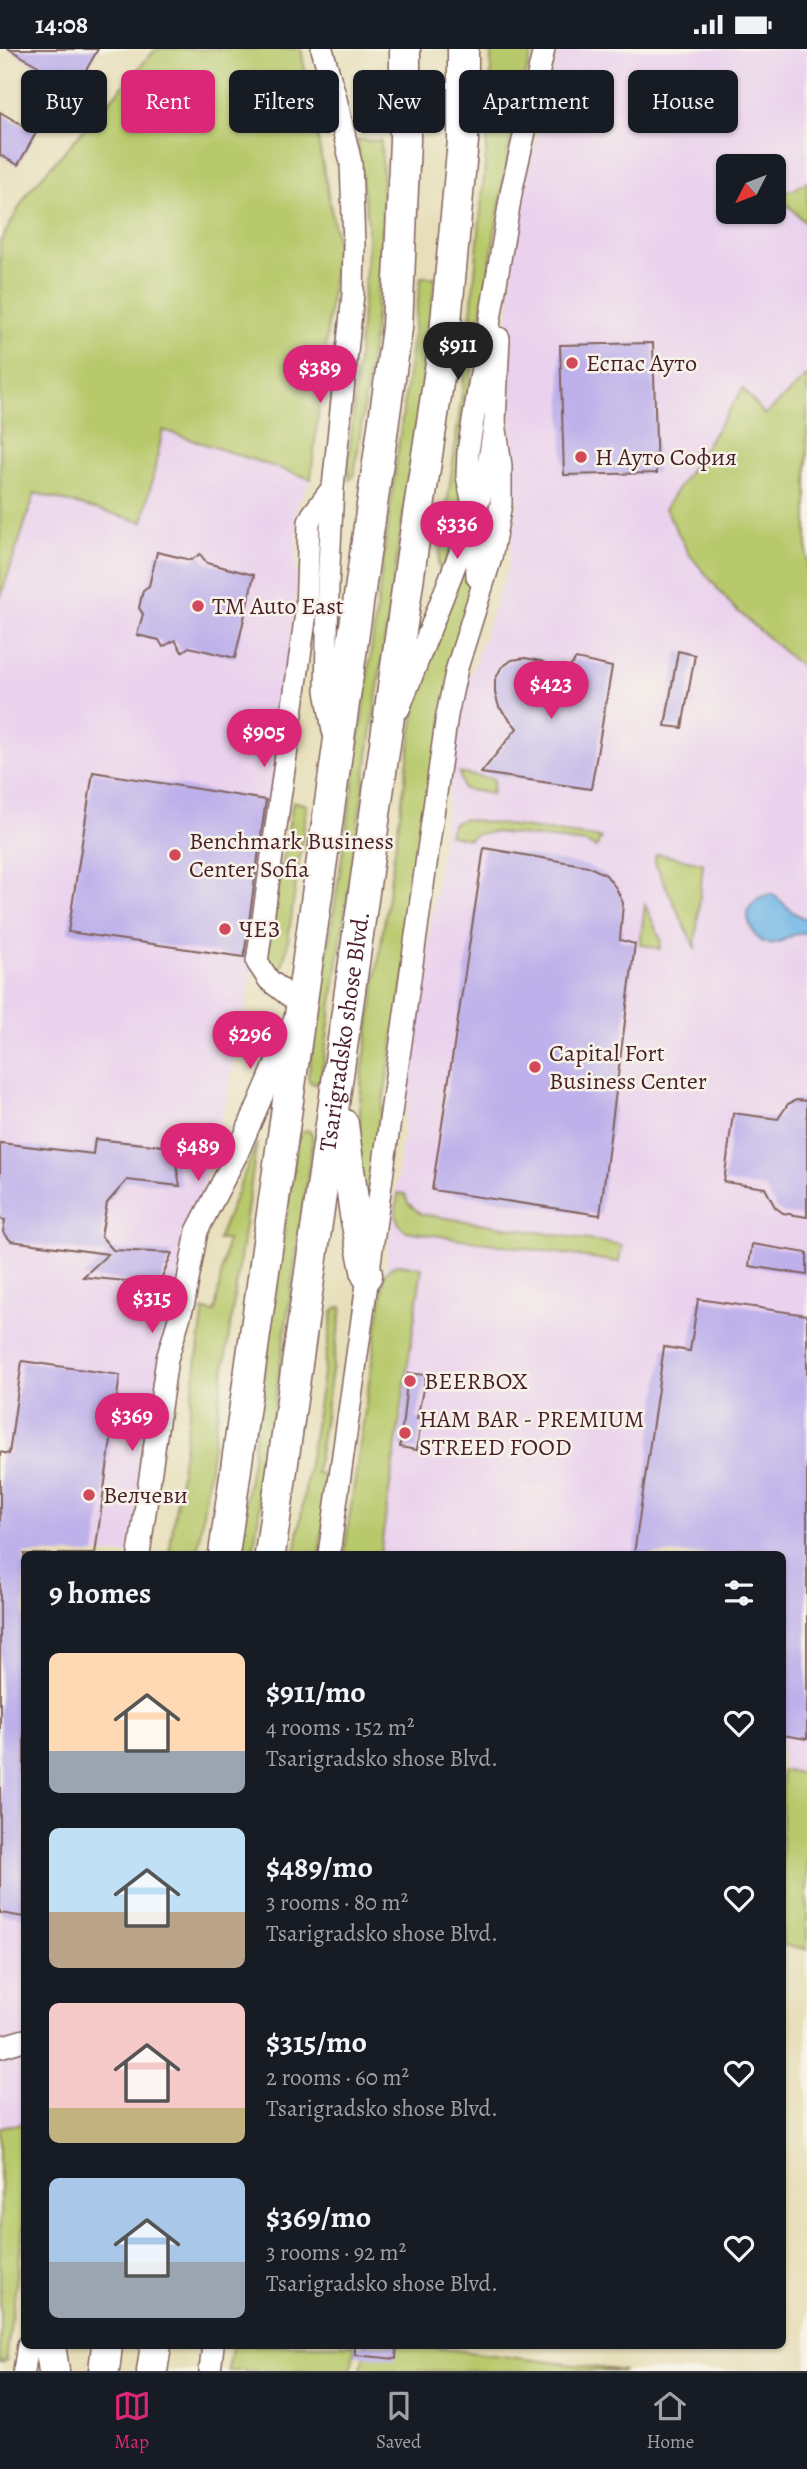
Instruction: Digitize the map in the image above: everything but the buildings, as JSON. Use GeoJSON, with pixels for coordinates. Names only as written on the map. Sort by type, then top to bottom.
{"type":"FeatureCollection","features":[{"type":"Feature","properties":{"kind":"highway","name":"Tsarigradsko shose Blvd."},"geometry":{"type":"LineString","coordinates":[[224,1551],[397,328],[405,140],[405,49]]}},
{"type":"Feature","properties":{"kind":"highway","name":"Tsarigradsko shose Blvd."},"geometry":{"type":"LineString","coordinates":[[270,1551],[444,343],[463,141],[463,49]]}},
{"type":"Feature","properties":{"kind":"highway"},"geometry":{"type":"LineString","coordinates":[[339,1078],[347,1159],[367,1275]]}},
{"type":"Feature","properties":{"kind":"highway"},"geometry":{"type":"LineString","coordinates":[[51,2349],[54,2371]]}},
{"type":"Feature","properties":{"kind":"highway"},"geometry":{"type":"LineString","coordinates":[[104,2371],[107,2349]]}},
{"type":"Feature","properties":{"kind":"highway"},"geometry":{"type":"LineString","coordinates":[[152,2371],[155,2349]]}},
{"type":"Feature","properties":{"kind":"street"},"geometry":{"type":"LineString","coordinates":[[321,49],[351,163],[354,244],[353,294],[333,487],[326,690],[336,755]]}},
{"type":"Feature","properties":{"kind":"street"},"geometry":{"type":"LineString","coordinates":[[476,608],[478,563],[475,514],[467,476],[468,451],[520,149],[544,49]]}},
{"type":"Feature","properties":{"kind":"street"},"geometry":{"type":"LineString","coordinates":[[387,740],[475,514],[487,472],[495,422],[503,249]]}},
{"type":"Feature","properties":{"kind":"street"},"geometry":{"type":"LineString","coordinates":[[329,1551],[447,715],[457,668],[491,558],[501,504],[501,466],[495,422]]}},
{"type":"Feature","properties":{"kind":"street"},"geometry":{"type":"LineString","coordinates":[[301,1005],[269,980],[257,962],[306,613],[309,523],[333,487]]}},
{"type":"Feature","properties":{"kind":"street","name":"Tsarigradsko shose Blvd."},"geometry":{"type":"LineString","coordinates":[[139,1551],[167,1359],[184,1302],[197,1231],[237,1154],[301,1005]]}},
{"type":"Feature","properties":{"kind":"street"},"geometry":{"type":"LineString","coordinates":[[0,2047],[21,2041]]}},
{"type":"Feature","properties":{"kind":"street"},"geometry":{"type":"LineString","coordinates":[[24,2371],[27,2349]]}},
{"type":"Feature","properties":{"kind":"street"},"geometry":{"type":"LineString","coordinates":[[209,2371],[212,2349]]}},
{"type":"Feature","properties":{"kind":"shaded area"},"geometry":{"type":"Polygon","coordinates":[[[559,49],[807,49],[807,182],[791,191],[786,190],[786,154],[716,154],[716,224],[786,224],[786,203],[807,225],[807,376],[765,415],[744,390],[733,607],[807,672],[807,1774],[786,1771],[786,1551],[344,1551],[464,693],[508,568],[517,504],[513,479],[508,316],[518,212],[538,133],[614,133],[614,70],[554,70],[559,49]]]}},
{"type":"Feature","properties":{"kind":"shaded area"},"geometry":{"type":"Polygon","coordinates":[[[163,430],[311,479],[296,508],[296,594],[254,964],[230,1085],[169,1318],[131,1551],[21,1551],[21,2124],[0,2127],[0,599],[35,493],[163,430]]]}},
{"type":"Feature","properties":{"kind":"green space"},"geometry":{"type":"Polygon","coordinates":[[[156,49],[301,49],[305,70],[229,70],[229,133],[317,133],[337,241],[311,479],[163,430],[143,522],[35,493],[0,599],[0,242],[28,192],[81,133],[107,133],[107,104],[121,88],[121,133],[215,133],[215,70],[137,70],[156,49]]]}},
{"type":"Feature","properties":{"kind":"green space"},"geometry":{"type":"Polygon","coordinates":[[[491,49],[533,49],[527,70],[491,70],[491,49]]]}},
{"type":"Feature","properties":{"kind":"green space"},"geometry":{"type":"Polygon","coordinates":[[[487,133],[512,133],[460,444],[465,518],[443,568],[440,568],[438,565],[457,436],[487,133]]]}},
{"type":"Feature","properties":{"kind":"green space"},"geometry":{"type":"Polygon","coordinates":[[[357,140],[381,141],[383,183],[380,267],[372,351],[354,476],[349,480],[368,249],[368,224],[357,140]]]}},
{"type":"Feature","properties":{"kind":"green space"},"geometry":{"type":"Polygon","coordinates":[[[807,182],[807,225],[786,203],[786,190],[791,191],[807,182]]]}},
{"type":"Feature","properties":{"kind":"green space"},"geometry":{"type":"Polygon","coordinates":[[[421,277],[435,277],[426,358],[321,1078],[315,1084],[310,1082],[308,1077],[353,786],[421,277]]]}},
{"type":"Feature","properties":{"kind":"green space"},"geometry":{"type":"Polygon","coordinates":[[[807,376],[807,672],[733,607],[689,554],[665,508],[743,389],[765,415],[807,376]]]}},
{"type":"Feature","properties":{"kind":"green space"},"geometry":{"type":"Polygon","coordinates":[[[469,556],[475,564],[364,1213],[360,1143],[362,1074],[420,677],[469,556]]]}},
{"type":"Feature","properties":{"kind":"green space"},"geometry":{"type":"Polygon","coordinates":[[[459,773],[494,779],[492,794],[463,789],[459,773]]]}},
{"type":"Feature","properties":{"kind":"green space"},"geometry":{"type":"Polygon","coordinates":[[[293,801],[307,805],[287,947],[282,967],[275,974],[266,963],[293,801]]]}},
{"type":"Feature","properties":{"kind":"green space"},"geometry":{"type":"Polygon","coordinates":[[[463,819],[601,838],[596,848],[586,843],[493,832],[477,834],[469,839],[449,835],[452,824],[463,819]]]}},
{"type":"Feature","properties":{"kind":"green space"},"geometry":{"type":"Polygon","coordinates":[[[658,854],[703,863],[695,948],[655,863],[658,854]]]}},
{"type":"Feature","properties":{"kind":"green space"},"geometry":{"type":"Polygon","coordinates":[[[645,905],[661,940],[660,949],[640,944],[645,905]]]}},
{"type":"Feature","properties":{"kind":"green space"},"geometry":{"type":"Polygon","coordinates":[[[301,1132],[311,1132],[313,1138],[253,1551],[238,1551],[298,1136],[301,1132]]]}},
{"type":"Feature","properties":{"kind":"green space"},"geometry":{"type":"Polygon","coordinates":[[[257,1142],[197,1551],[169,1551],[204,1310],[215,1312],[227,1240],[218,1240],[257,1142]]]}},
{"type":"Feature","properties":{"kind":"green space"},"geometry":{"type":"Polygon","coordinates":[[[398,1193],[405,1194],[408,1203],[421,1214],[622,1245],[619,1262],[406,1231],[397,1219],[398,1193]]]}},
{"type":"Feature","properties":{"kind":"green space"},"geometry":{"type":"Polygon","coordinates":[[[400,1264],[422,1268],[380,1551],[344,1551],[385,1273],[400,1264]]]}},
{"type":"Feature","properties":{"kind":"green space"},"geometry":{"type":"Polygon","coordinates":[[[342,1307],[316,1473],[331,1475],[319,1551],[295,1551],[333,1311],[342,1307]]]}},
{"type":"Feature","properties":{"kind":"green space"},"geometry":{"type":"Polygon","coordinates":[[[786,1771],[807,1774],[807,1949],[786,1946],[786,1771]]]}},
{"type":"Feature","properties":{"kind":"green space"},"geometry":{"type":"Polygon","coordinates":[[[21,2124],[21,2245],[6,2361],[0,2363],[0,2127],[21,2124]]]}},
{"type":"Feature","properties":{"kind":"green space"},"geometry":{"type":"Polygon","coordinates":[[[231,2349],[354,2349],[351,2371],[228,2371],[231,2349]]]}},
{"type":"Feature","properties":{"kind":"green space"},"geometry":{"type":"Polygon","coordinates":[[[364,2349],[444,2349],[625,2371],[361,2371],[364,2349]]]}},
{"type":"Feature","properties":{"kind":"water"},"geometry":{"type":"Polygon","coordinates":[[[772,894],[797,915],[807,919],[807,933],[798,933],[774,943],[758,939],[747,912],[757,900],[772,894]]]}},
{"type":"Feature","properties":{"kind":"place","name":"Еспас Ауто"},"geometry":{"type":"Point","coordinates":[572,363]}},
{"type":"Feature","properties":{"kind":"place","name":"Н Ауто София"},"geometry":{"type":"Point","coordinates":[581,457]}},
{"type":"Feature","properties":{"kind":"place","name":"TM Auto East"},"geometry":{"type":"Point","coordinates":[198,606]}},
{"type":"Feature","properties":{"kind":"place","name":"Benchmark Business Center Sofia"},"geometry":{"type":"Point","coordinates":[175,855]}},
{"type":"Feature","properties":{"kind":"place","name":"ЧЕЗ"},"geometry":{"type":"Point","coordinates":[225,929]}},
{"type":"Feature","properties":{"kind":"place","name":"Capital Fort Business Center"},"geometry":{"type":"Point","coordinates":[535,1067]}},
{"type":"Feature","properties":{"kind":"place","name":"BEERBOX"},"geometry":{"type":"Point","coordinates":[410,1381]}},
{"type":"Feature","properties":{"kind":"place","name":"HAM BAR - PREMIUM STREED FOOD"},"geometry":{"type":"Point","coordinates":[405,1433]}},
{"type":"Feature","properties":{"kind":"place","name":"Велчеви"},"geometry":{"type":"Point","coordinates":[89,1495]}}]}
